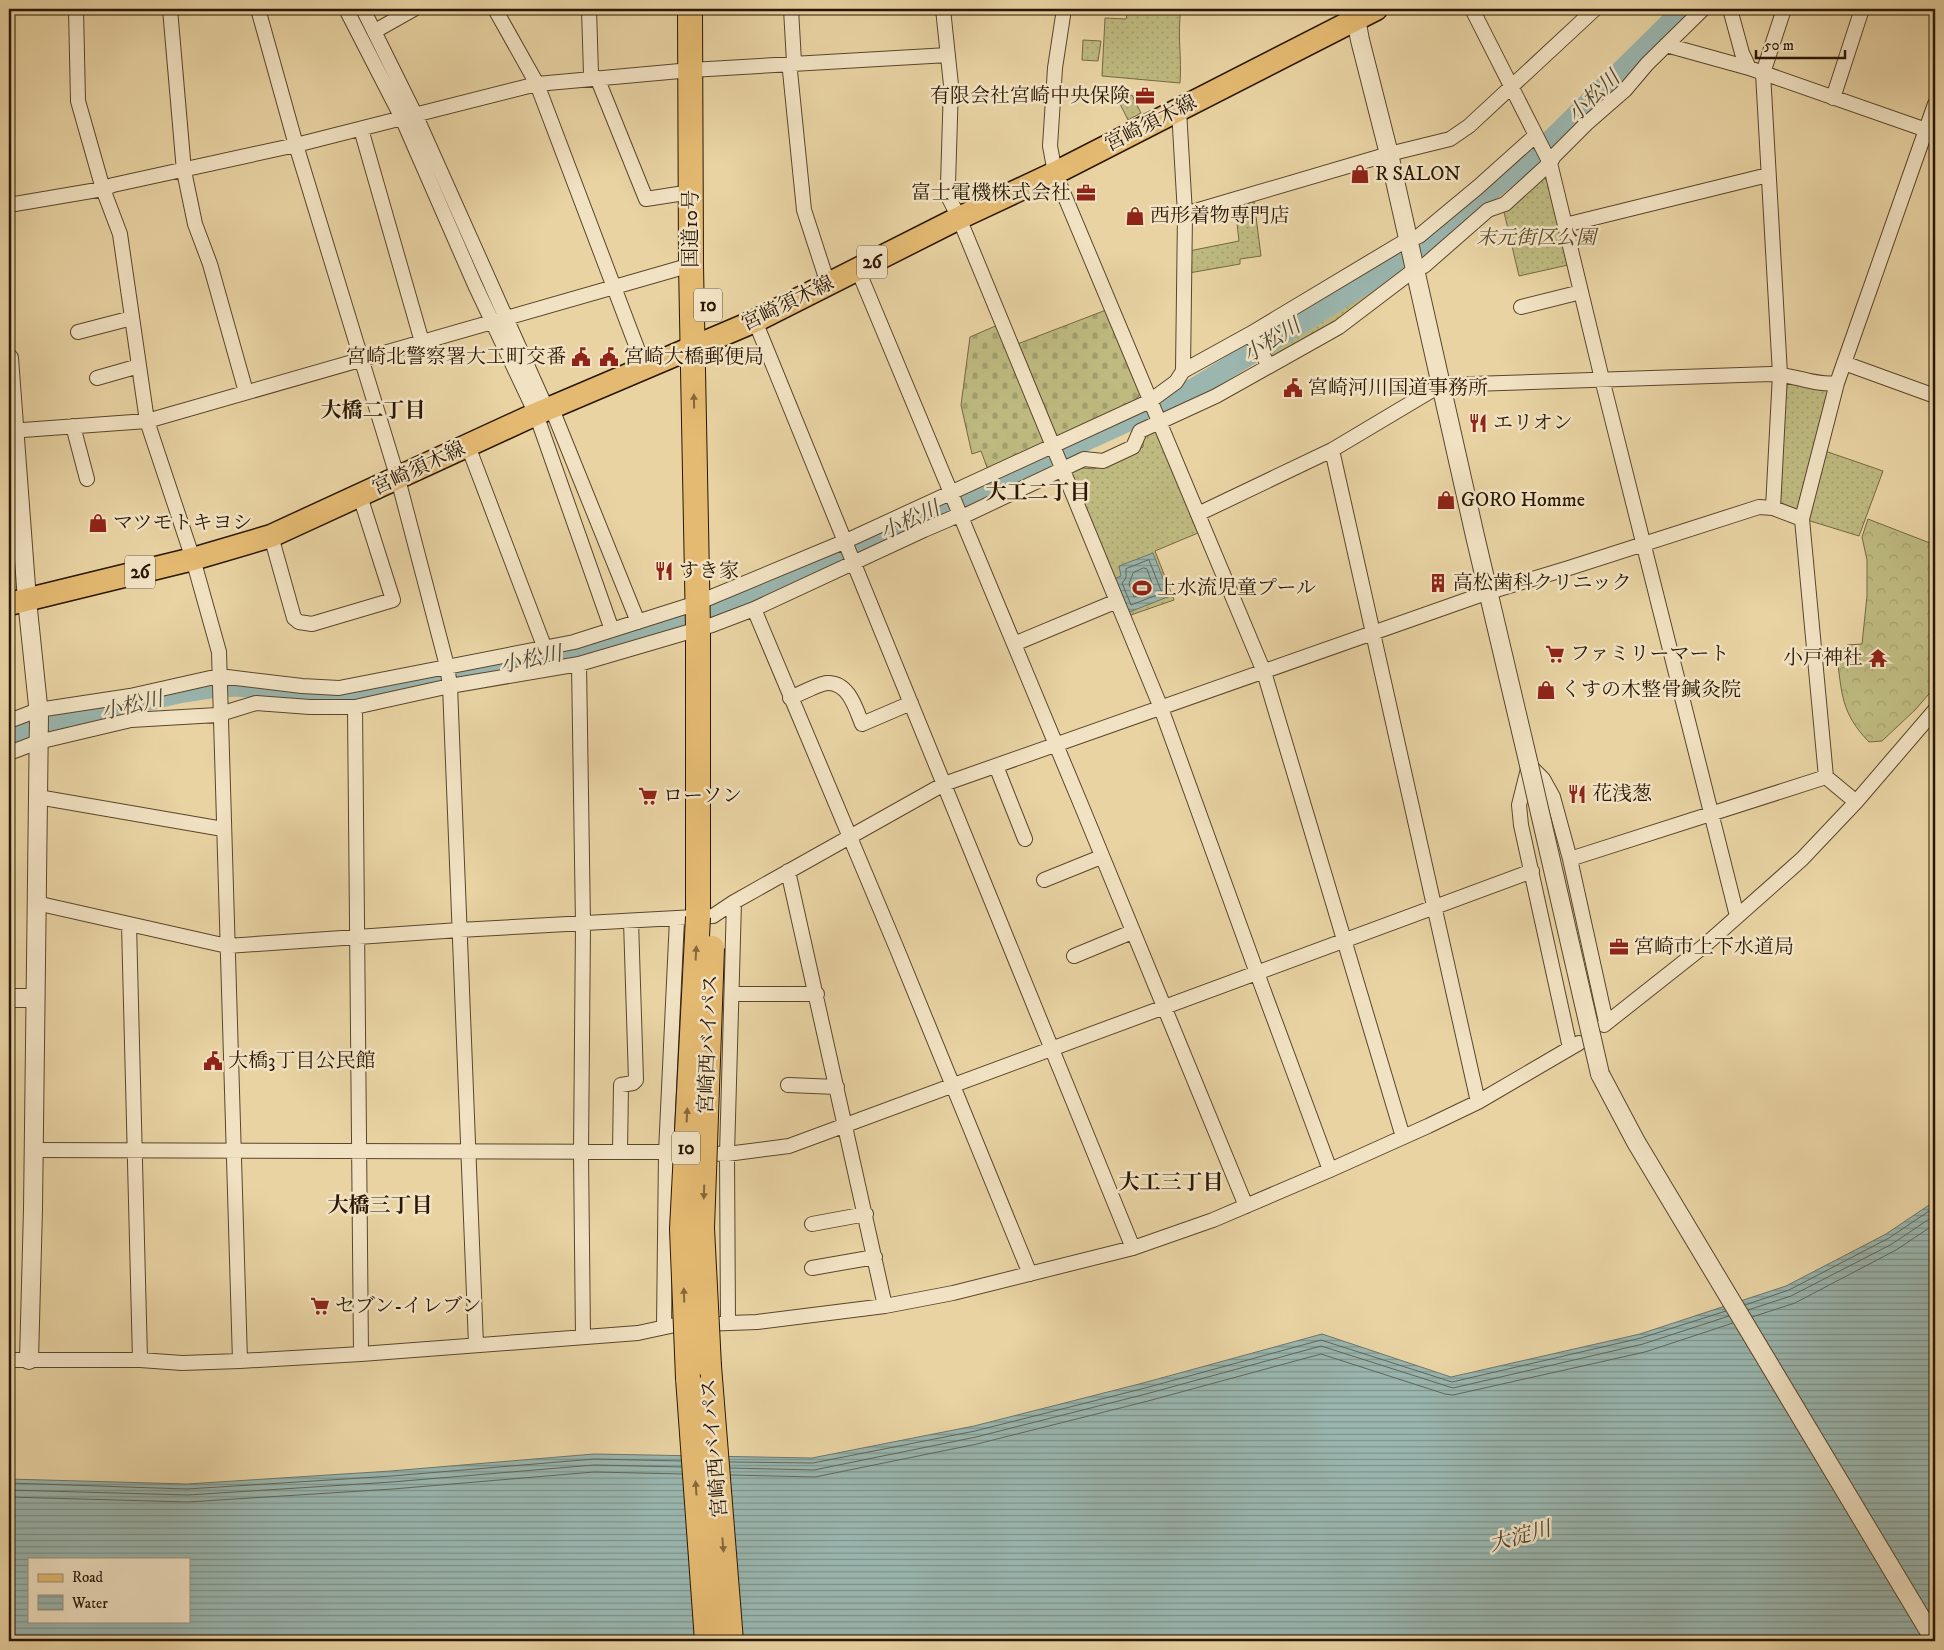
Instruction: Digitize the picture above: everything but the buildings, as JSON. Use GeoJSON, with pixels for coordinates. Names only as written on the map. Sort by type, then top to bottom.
{"type":"FeatureCollection","features":[{"type":"Feature","properties":{"kind":"highway","name":"国道10号"},"geometry":{"type":"LineString","coordinates":[[690,9],[698,70],[705,614]]}},
{"type":"Feature","properties":{"kind":"highway","name":"国道10号"},"geometry":{"type":"LineString","coordinates":[[701,345],[691,265],[691,192],[698,70],[705,9]]}},
{"type":"Feature","properties":{"kind":"highway","name":"宮崎西バイパス"},"geometry":{"type":"LineString","coordinates":[[705,614],[696,917],[682,1229],[686,1367],[707,1641]]}},
{"type":"Feature","properties":{"kind":"highway","name":"宮崎西バイパス"},"geometry":{"type":"LineString","coordinates":[[696,917],[702,1228],[708,1366],[731,1641]]}},
{"type":"Feature","properties":{"kind":"main road","name":"宮崎須木線"},"geometry":{"type":"LineString","coordinates":[[18,602],[193,559],[271,536],[544,412],[755,320],[1179,110],[1357,12],[1376,9]]}},
{"type":"Feature","properties":{"kind":"street"},"geometry":{"type":"LineString","coordinates":[[76,9],[78,101],[103,189],[120,234],[147,421],[193,559],[219,652],[240,1361]]}},
{"type":"Feature","properties":{"kind":"street"},"geometry":{"type":"LineString","coordinates":[[170,9],[184,171],[195,224],[210,264],[246,392]]}},
{"type":"Feature","properties":{"kind":"street"},"geometry":{"type":"LineString","coordinates":[[258,9],[296,145],[398,479],[447,666],[450,686],[476,1345]]}},
{"type":"Feature","properties":{"kind":"street"},"geometry":{"type":"LineString","coordinates":[[346,9],[409,116],[506,318],[544,403],[544,412],[612,630]]}},
{"type":"Feature","properties":{"kind":"street"},"geometry":{"type":"LineString","coordinates":[[364,9],[375,31],[492,322],[544,412],[638,622]]}},
{"type":"Feature","properties":{"kind":"street"},"geometry":{"type":"LineString","coordinates":[[375,31],[414,9]]}},
{"type":"Feature","properties":{"kind":"street"},"geometry":{"type":"LineString","coordinates":[[495,9],[537,84],[645,368]]}},
{"type":"Feature","properties":{"kind":"street"},"geometry":{"type":"LineString","coordinates":[[589,9],[591,74],[598,80],[646,199],[691,192]]}},
{"type":"Feature","properties":{"kind":"street"},"geometry":{"type":"LineString","coordinates":[[791,9],[794,62],[790,71],[804,210],[828,284]]}},
{"type":"Feature","properties":{"kind":"street"},"geometry":{"type":"LineString","coordinates":[[943,9],[951,85],[949,198],[1054,445],[1161,708],[1256,973],[1330,1170]]}},
{"type":"Feature","properties":{"kind":"street"},"geometry":{"type":"LineString","coordinates":[[1064,9],[1055,68],[1050,146],[1055,173],[1264,672],[1403,1137]]}},
{"type":"Feature","properties":{"kind":"street"},"geometry":{"type":"LineString","coordinates":[[1472,9],[1550,163],[1602,379],[1737,916]]}},
{"type":"Feature","properties":{"kind":"street"},"geometry":{"type":"LineString","coordinates":[[1185,214],[1389,154],[1450,139],[1469,126],[1595,9]]}},
{"type":"Feature","properties":{"kind":"street"},"geometry":{"type":"LineString","coordinates":[[9,720],[38,712],[130,696],[219,676],[302,686],[339,688],[544,646],[574,642],[638,622],[754,609],[924,530],[959,515],[966,515],[1084,459],[1103,461],[1133,447],[1140,431],[1216,396],[1339,328],[1414,270],[1424,266],[1488,210],[1505,204],[1625,90],[1647,64],[1703,9]]}},
{"type":"Feature","properties":{"kind":"street"},"geometry":{"type":"LineString","coordinates":[[1730,9],[1742,53],[1749,68]]}},
{"type":"Feature","properties":{"kind":"street"},"geometry":{"type":"LineString","coordinates":[[1773,508],[1780,374],[1763,73],[1784,9]]}},
{"type":"Feature","properties":{"kind":"street"},"geometry":{"type":"LineString","coordinates":[[1833,98],[1862,9]]}},
{"type":"Feature","properties":{"kind":"street"},"geometry":{"type":"LineString","coordinates":[[1357,12],[1414,270],[1600,1074],[1636,1142],[1935,1641]]}},
{"type":"Feature","properties":{"kind":"street"},"geometry":{"type":"LineString","coordinates":[[1666,45],[1749,68],[1931,132]]}},
{"type":"Feature","properties":{"kind":"street"},"geometry":{"type":"LineString","coordinates":[[9,205],[103,189],[113,185],[184,171],[361,129],[537,84],[794,62],[948,55]]}},
{"type":"Feature","properties":{"kind":"street"},"geometry":{"type":"LineString","coordinates":[[1856,802],[1826,777],[1802,519],[1837,383],[1931,132],[1935,104]]}},
{"type":"Feature","properties":{"kind":"street"},"geometry":{"type":"LineString","coordinates":[[1179,110],[1185,214],[1183,371]]}},
{"type":"Feature","properties":{"kind":"street"},"geometry":{"type":"LineString","coordinates":[[361,129],[422,342]]}},
{"type":"Feature","properties":{"kind":"street"},"geometry":{"type":"LineString","coordinates":[[9,753],[38,738],[131,720],[220,714],[256,703],[310,707],[355,707],[450,686],[579,664],[705,614],[846,541],[1150,401],[1176,382],[1183,371],[1250,334],[1309,297],[1408,243],[1478,187],[1536,135]]}},
{"type":"Feature","properties":{"kind":"street"},"geometry":{"type":"LineString","coordinates":[[1565,225],[1768,175]]}},
{"type":"Feature","properties":{"kind":"street"},"geometry":{"type":"LineString","coordinates":[[11,431],[147,421],[691,265]]}},
{"type":"Feature","properties":{"kind":"street"},"geometry":{"type":"LineString","coordinates":[[858,270],[1246,1206]]}},
{"type":"Feature","properties":{"kind":"street"},"geometry":{"type":"LineString","coordinates":[[1521,306],[1581,292]]}},
{"type":"Feature","properties":{"kind":"street"},"geometry":{"type":"LineString","coordinates":[[78,332],[132,318]]}},
{"type":"Feature","properties":{"kind":"street"},"geometry":{"type":"LineString","coordinates":[[755,320],[1134,1248]]}},
{"type":"Feature","properties":{"kind":"street"},"geometry":{"type":"LineString","coordinates":[[1250,334],[1269,366]]}},
{"type":"Feature","properties":{"kind":"street"},"geometry":{"type":"LineString","coordinates":[[9,358],[18,602],[38,712],[29,1360]]}},
{"type":"Feature","properties":{"kind":"street"},"geometry":{"type":"LineString","coordinates":[[1844,363],[1935,396]]}},
{"type":"Feature","properties":{"kind":"street"},"geometry":{"type":"LineString","coordinates":[[96,378],[139,366]]}},
{"type":"Feature","properties":{"kind":"street"},"geometry":{"type":"LineString","coordinates":[[1198,514],[1332,450],[1441,385],[1780,374],[1829,384],[1837,383]]}},
{"type":"Feature","properties":{"kind":"street"},"geometry":{"type":"LineString","coordinates":[[73,426],[87,479]]}},
{"type":"Feature","properties":{"kind":"street"},"geometry":{"type":"LineString","coordinates":[[468,446],[544,646]]}},
{"type":"Feature","properties":{"kind":"street"},"geometry":{"type":"LineString","coordinates":[[1332,450],[1478,1102]]}},
{"type":"Feature","properties":{"kind":"street"},"geometry":{"type":"LineString","coordinates":[[271,536],[294,618],[299,622],[312,624],[392,600],[360,496]]}},
{"type":"Feature","properties":{"kind":"street"},"geometry":{"type":"LineString","coordinates":[[36,903],[227,946],[459,930],[696,917],[734,902],[944,784],[1489,592],[1759,508],[1773,508],[1802,519]]}},
{"type":"Feature","properties":{"kind":"street"},"geometry":{"type":"LineString","coordinates":[[1014,644],[1117,601]]}},
{"type":"Feature","properties":{"kind":"street"},"geometry":{"type":"LineString","coordinates":[[754,609],[1030,1274]]}},
{"type":"Feature","properties":{"kind":"street"},"geometry":{"type":"LineString","coordinates":[[579,664],[583,924],[581,1153],[583,1337]]}},
{"type":"Feature","properties":{"kind":"street"},"geometry":{"type":"LineString","coordinates":[[790,698],[826,683],[834,685],[851,696],[862,724],[912,704]]}},
{"type":"Feature","properties":{"kind":"street"},"geometry":{"type":"LineString","coordinates":[[355,707],[361,1354]]}},
{"type":"Feature","properties":{"kind":"street"},"geometry":{"type":"LineString","coordinates":[[1529,765],[1543,778],[1553,797],[1570,859],[1605,1023],[1669,974],[1802,859],[1856,802],[1935,710]]}},
{"type":"Feature","properties":{"kind":"street"},"geometry":{"type":"LineString","coordinates":[[9,1360],[140,1360],[182,1363],[240,1361],[361,1354],[638,1333],[664,1326],[805,1317],[886,1306],[953,1293],[1134,1248],[1213,1220],[1330,1170],[1478,1102],[1575,1045],[1521,826],[1519,805],[1529,765]]}},
{"type":"Feature","properties":{"kind":"street"},"geometry":{"type":"LineString","coordinates":[[996,766],[1025,839]]}},
{"type":"Feature","properties":{"kind":"street"},"geometry":{"type":"LineString","coordinates":[[1570,859],[1826,777]]}},
{"type":"Feature","properties":{"kind":"street"},"geometry":{"type":"LineString","coordinates":[[38,797],[223,829]]}},
{"type":"Feature","properties":{"kind":"street"},"geometry":{"type":"LineString","coordinates":[[1044,880],[1101,857]]}},
{"type":"Feature","properties":{"kind":"street"},"geometry":{"type":"LineString","coordinates":[[788,871],[838,1086],[886,1306]]}},
{"type":"Feature","properties":{"kind":"street"},"geometry":{"type":"LineString","coordinates":[[33,1150],[666,1152],[727,1154],[789,1146],[1532,872]]}},
{"type":"Feature","properties":{"kind":"street"},"geometry":{"type":"LineString","coordinates":[[728,1323],[727,1154],[734,902]]}},
{"type":"Feature","properties":{"kind":"street"},"geometry":{"type":"LineString","coordinates":[[664,1326],[666,1152],[696,917]]}},
{"type":"Feature","properties":{"kind":"street"},"geometry":{"type":"LineString","coordinates":[[620,1152],[621,1084],[633,1083],[636,1080],[631,921]]}},
{"type":"Feature","properties":{"kind":"street"},"geometry":{"type":"LineString","coordinates":[[129,924],[140,1360]]}},
{"type":"Feature","properties":{"kind":"street"},"geometry":{"type":"LineString","coordinates":[[1074,956],[1132,932]]}},
{"type":"Feature","properties":{"kind":"street"},"geometry":{"type":"LineString","coordinates":[[732,994],[817,994]]}},
{"type":"Feature","properties":{"kind":"street"},"geometry":{"type":"LineString","coordinates":[[9,998],[35,998]]}},
{"type":"Feature","properties":{"kind":"street"},"geometry":{"type":"LineString","coordinates":[[788,1085],[838,1086]]}},
{"type":"Feature","properties":{"kind":"street"},"geometry":{"type":"LineString","coordinates":[[812,1224],[866,1214]]}},
{"type":"Feature","properties":{"kind":"street"},"geometry":{"type":"LineString","coordinates":[[812,1268],[875,1257]]}},
{"type":"Feature","properties":{"kind":"green space"},"geometry":{"type":"Polygon","coordinates":[[[1128,9],[1181,9],[1179,28],[1180,83],[1102,76],[1105,18],[1126,19],[1128,9]]]}},
{"type":"Feature","properties":{"kind":"green space"},"geometry":{"type":"Polygon","coordinates":[[[1083,40],[1101,41],[1098,61],[1082,60],[1083,40]]]}},
{"type":"Feature","properties":{"kind":"green space"},"geometry":{"type":"Polygon","coordinates":[[[1132,95],[1141,113],[1128,120],[1119,102],[1132,95]]]}},
{"type":"Feature","properties":{"kind":"green space","name":"末元街区公園"},"geometry":{"type":"Polygon","coordinates":[[[1542,177],[1547,180],[1568,265],[1519,276],[1504,212],[1542,177]]]}},
{"type":"Feature","properties":{"kind":"green space"},"geometry":{"type":"Polygon","coordinates":[[[1254,201],[1261,256],[1240,259],[1240,264],[1189,273],[1189,251],[1239,241],[1235,206],[1254,201]]]}},
{"type":"Feature","properties":{"kind":"green space"},"geometry":{"type":"Polygon","coordinates":[[[1395,251],[1400,277],[1339,326],[1271,362],[1254,334],[1395,251]]]}},
{"type":"Feature","properties":{"kind":"green space"},"geometry":{"type":"Polygon","coordinates":[[[1106,310],[1140,393],[1136,401],[1058,437],[1054,435],[1015,345],[1106,310]]]}},
{"type":"Feature","properties":{"kind":"green space"},"geometry":{"type":"Polygon","coordinates":[[[1000,324],[1046,445],[988,470],[981,451],[972,454],[961,405],[970,337],[1000,324]]]}},
{"type":"Feature","properties":{"kind":"green space"},"geometry":{"type":"Polygon","coordinates":[[[1790,383],[1829,389],[1799,508],[1796,510],[1778,505],[1784,387],[1790,383]]]}},
{"type":"Feature","properties":{"kind":"green space"},"geometry":{"type":"Polygon","coordinates":[[[1156,430],[1198,533],[1155,551],[1174,600],[1128,616],[1069,472],[1073,467],[1094,469],[1143,447],[1143,432],[1156,430]]]}},
{"type":"Feature","properties":{"kind":"green space"},"geometry":{"type":"Polygon","coordinates":[[[1825,451],[1883,471],[1859,536],[1807,520],[1825,451]]]}},
{"type":"Feature","properties":{"kind":"green space"},"geometry":{"type":"Polygon","coordinates":[[[1868,519],[1935,545],[1935,687],[1915,710],[1882,741],[1869,742],[1853,722],[1844,702],[1837,657],[1847,645],[1862,644],[1867,596],[1867,560],[1862,537],[1868,519]]]}},
{"type":"Feature","properties":{"kind":"water","name":"上水流児童プール"},"geometry":{"type":"Polygon","coordinates":[[[1153,553],[1170,596],[1127,613],[1114,579],[1121,576],[1119,566],[1153,553]]]}},
{"type":"Feature","properties":{"kind":"water","name":"大淀川"},"geometry":{"type":"Polygon","coordinates":[[[1935,1201],[1935,1641],[9,1641],[9,1479],[187,1484],[391,1471],[594,1454],[812,1458],[974,1426],[1143,1383],[1322,1334],[1451,1377],[1640,1334],[1786,1286],[1886,1234],[1935,1201]]]}},
{"type":"Feature","properties":{"kind":"waterway","name":"小松川"},"geometry":{"type":"LineString","coordinates":[[9,733],[179,693],[211,688],[236,686],[339,694],[387,688],[504,664],[543,660],[665,626],[736,601],[1190,391],[1382,273],[1439,234],[1551,140],[1684,9]]}},
{"type":"Feature","properties":{"kind":"place","name":"有限会社宮崎中央保険"},"geometry":{"type":"Point","coordinates":[1145,96]}},
{"type":"Feature","properties":{"kind":"place","name":"R SALON"},"geometry":{"type":"Point","coordinates":[1360,174]}},
{"type":"Feature","properties":{"kind":"place","name":"富士電機株式会社"},"geometry":{"type":"Point","coordinates":[1086,193]}},
{"type":"Feature","properties":{"kind":"place","name":"西形着物専門店"},"geometry":{"type":"Point","coordinates":[1135,216]}},
{"type":"Feature","properties":{"kind":"place","name":"宮崎北警察署大工町交番"},"geometry":{"type":"Point","coordinates":[581,357]}},
{"type":"Feature","properties":{"kind":"place","name":"宮崎大橋郵便局"},"geometry":{"type":"Point","coordinates":[609,357]}},
{"type":"Feature","properties":{"kind":"place","name":"宮崎河川国道事務所"},"geometry":{"type":"Point","coordinates":[1293,388]}},
{"type":"Feature","properties":{"kind":"place","name":"エリオン"},"geometry":{"type":"Point","coordinates":[1478,423]}},
{"type":"Feature","properties":{"kind":"place","name":"GORO Homme"},"geometry":{"type":"Point","coordinates":[1446,500]}},
{"type":"Feature","properties":{"kind":"place","name":"マツモトキヨシ"},"geometry":{"type":"Point","coordinates":[98,523]}},
{"type":"Feature","properties":{"kind":"place","name":"すき家"},"geometry":{"type":"Point","coordinates":[664,571]}},
{"type":"Feature","properties":{"kind":"place","name":"高松歯科クリニック"},"geometry":{"type":"Point","coordinates":[1438,583]}},
{"type":"Feature","properties":{"kind":"place","name":"上水流児童プール"},"geometry":{"type":"Point","coordinates":[1142,588]}},
{"type":"Feature","properties":{"kind":"place","name":"ファミリーマート"},"geometry":{"type":"Point","coordinates":[1555,654]}},
{"type":"Feature","properties":{"kind":"place","name":"小戸神社"},"geometry":{"type":"Point","coordinates":[1878,658]}},
{"type":"Feature","properties":{"kind":"place","name":"くすの木整骨鍼灸院"},"geometry":{"type":"Point","coordinates":[1546,690]}},
{"type":"Feature","properties":{"kind":"place","name":"花浅葱"},"geometry":{"type":"Point","coordinates":[1577,794]}},
{"type":"Feature","properties":{"kind":"place","name":"ローソン"},"geometry":{"type":"Point","coordinates":[648,796]}},
{"type":"Feature","properties":{"kind":"place","name":"宮崎市上下水道局"},"geometry":{"type":"Point","coordinates":[1619,947]}},
{"type":"Feature","properties":{"kind":"place","name":"大橋3丁目公民館"},"geometry":{"type":"Point","coordinates":[213,1061]}},
{"type":"Feature","properties":{"kind":"place","name":"セブン-イレブン"},"geometry":{"type":"Point","coordinates":[320,1306]}},
{"type":"Feature","properties":{"kind":"district","name":"大橋二丁目"},"geometry":{"type":"Point","coordinates":[373,411]}},
{"type":"Feature","properties":{"kind":"district","name":"大工二丁目"},"geometry":{"type":"Point","coordinates":[1038,493]}},
{"type":"Feature","properties":{"kind":"district","name":"大工三丁目"},"geometry":{"type":"Point","coordinates":[1171,1183]}},
{"type":"Feature","properties":{"kind":"district","name":"大橋三丁目"},"geometry":{"type":"Point","coordinates":[380,1206]}}]}
